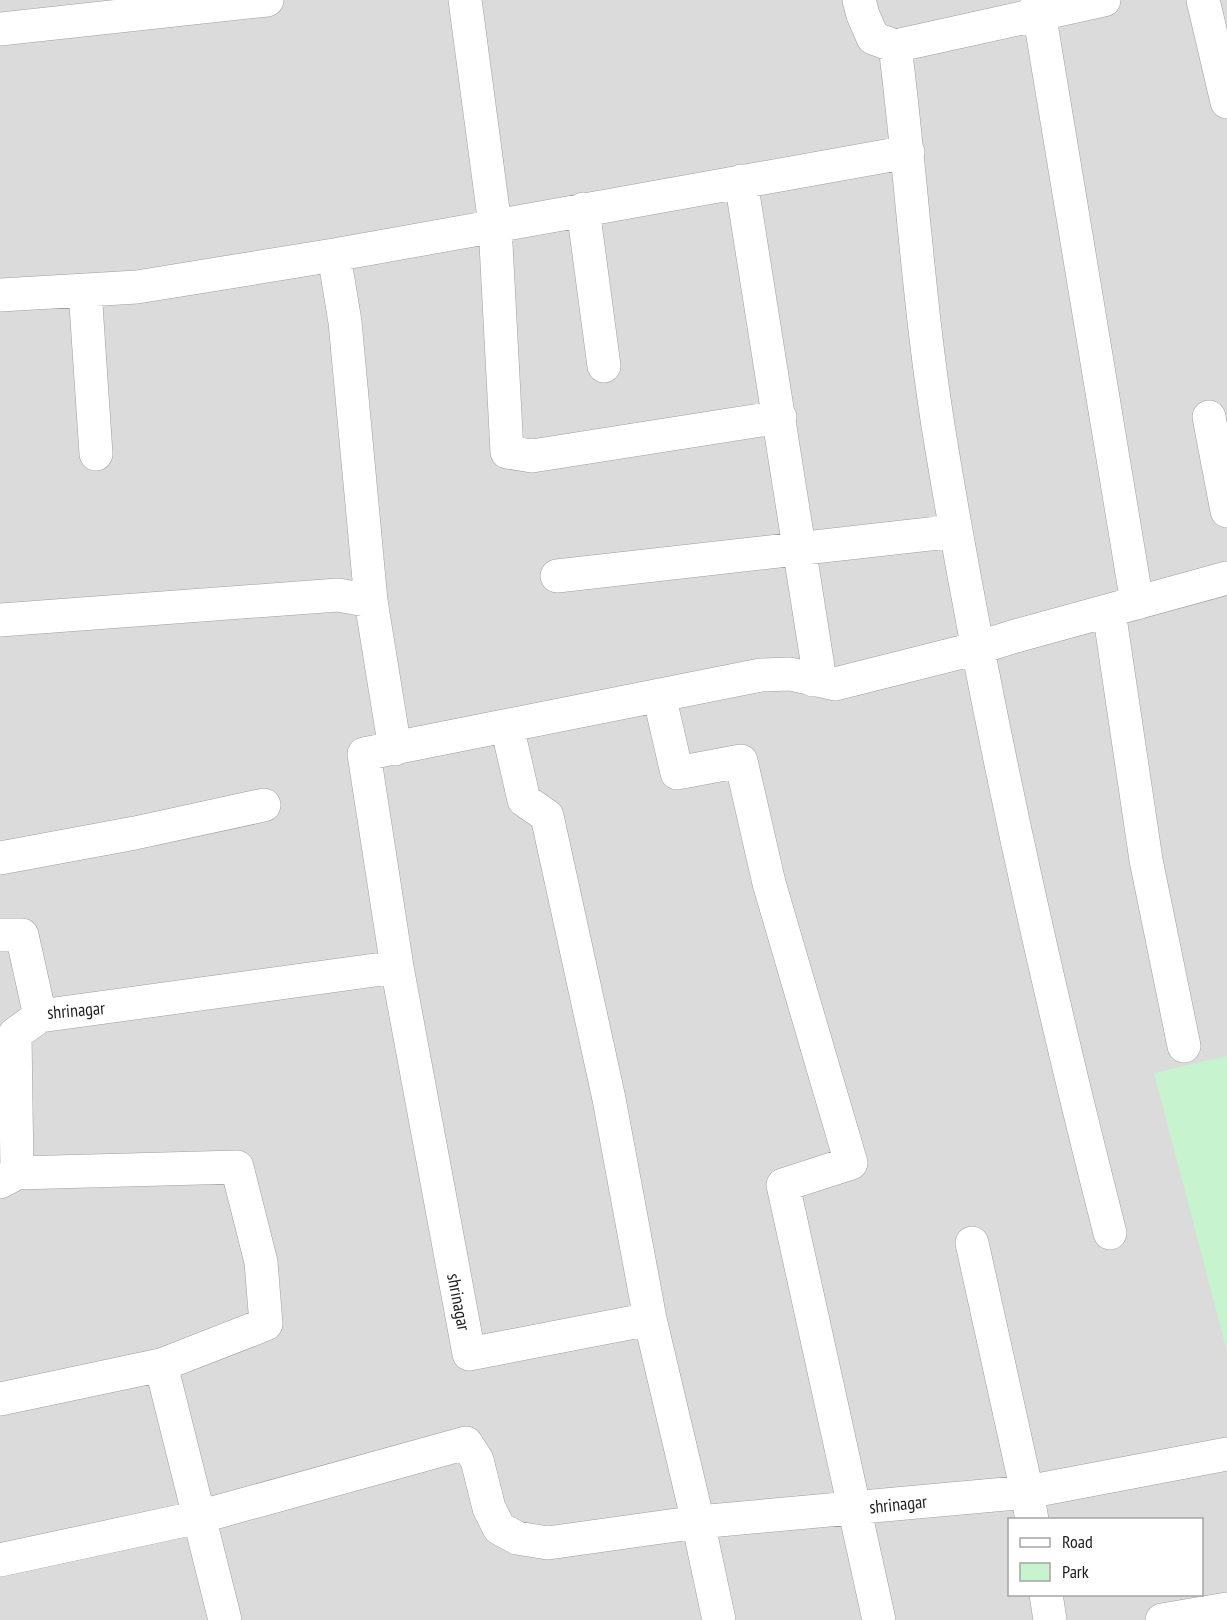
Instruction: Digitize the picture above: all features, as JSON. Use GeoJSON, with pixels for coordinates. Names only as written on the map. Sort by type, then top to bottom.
{"type":"FeatureCollection","features":[{"type":"Feature","properties":{"kind":"street"},"geometry":{"type":"LineString","coordinates":[[0,29],[267,0]]}},
{"type":"Feature","properties":{"kind":"street"},"geometry":{"type":"LineString","coordinates":[[465,0],[495,225],[507,452],[532,456],[780,417]]}},
{"type":"Feature","properties":{"kind":"street"},"geometry":{"type":"LineString","coordinates":[[859,0],[873,38],[895,46],[1038,7],[1104,0]]}},
{"type":"Feature","properties":{"kind":"street"},"geometry":{"type":"LineString","coordinates":[[1203,0],[1227,102]]}},
{"type":"Feature","properties":{"kind":"street"},"geometry":{"type":"LineString","coordinates":[[1038,7],[1123,607],[1146,860],[1184,1046]]}},
{"type":"Feature","properties":{"kind":"street"},"geometry":{"type":"LineString","coordinates":[[895,46],[908,152],[917,270],[941,448],[990,711],[1076,1100],[1110,1233]]}},
{"type":"Feature","properties":{"kind":"street"},"geometry":{"type":"LineString","coordinates":[[0,295],[137,287],[334,255],[908,152]]}},
{"type":"Feature","properties":{"kind":"street"},"geometry":{"type":"LineString","coordinates":[[741,181],[818,667],[813,681]]}},
{"type":"Feature","properties":{"kind":"street"},"geometry":{"type":"LineString","coordinates":[[583,209],[604,366]]}},
{"type":"Feature","properties":{"kind":"street"},"geometry":{"type":"LineString","coordinates":[[334,255],[345,322],[371,601],[395,749]]}},
{"type":"Feature","properties":{"kind":"street"},"geometry":{"type":"LineString","coordinates":[[85,290],[96,454]]}},
{"type":"Feature","properties":{"kind":"street"},"geometry":{"type":"LineString","coordinates":[[1209,417],[1227,511]]}},
{"type":"Feature","properties":{"kind":"street"},"geometry":{"type":"LineString","coordinates":[[557,576],[957,531]]}},
{"type":"Feature","properties":{"kind":"street"},"geometry":{"type":"LineString","coordinates":[[397,967],[364,754],[761,675],[790,675],[835,684],[978,648],[1227,578]]}},
{"type":"Feature","properties":{"kind":"street"},"geometry":{"type":"LineString","coordinates":[[0,620],[338,595],[371,601]]}},
{"type":"Feature","properties":{"kind":"street"},"geometry":{"type":"LineString","coordinates":[[659,695],[677,773],[741,761],[769,883],[851,1163],[783,1185],[879,1620]]}},
{"type":"Feature","properties":{"kind":"street"},"geometry":{"type":"LineString","coordinates":[[507,726],[524,800],[547,816],[609,1099],[650,1319],[719,1620]]}},
{"type":"Feature","properties":{"kind":"street"},"geometry":{"type":"LineString","coordinates":[[0,858],[135,833],[264,805]]}},
{"type":"Feature","properties":{"kind":"street","name":"shrinagar"},"geometry":{"type":"LineString","coordinates":[[0,935],[22,935],[40,1016],[397,967],[469,1354],[650,1319]]}},
{"type":"Feature","properties":{"kind":"street"},"geometry":{"type":"LineString","coordinates":[[0,1399],[161,1365],[266,1324],[261,1262],[237,1167],[9,1178],[15,1035],[40,1016]]}},
{"type":"Feature","properties":{"kind":"street"},"geometry":{"type":"LineString","coordinates":[[972,1244],[1029,1506]]}},
{"type":"Feature","properties":{"kind":"street"},"geometry":{"type":"LineString","coordinates":[[161,1365],[225,1620]]}},
{"type":"Feature","properties":{"kind":"street","name":"shrinagar"},"geometry":{"type":"LineString","coordinates":[[199,1517],[466,1443],[477,1460],[489,1508],[499,1528],[517,1538],[548,1543],[698,1522],[856,1508],[1029,1506],[1227,1454]]}},
{"type":"Feature","properties":{"kind":"street"},"geometry":{"type":"LineString","coordinates":[[0,1560],[199,1517]]}},
{"type":"Feature","properties":{"kind":"street"},"geometry":{"type":"LineString","coordinates":[[1046,1596],[1050,1620]]}},
{"type":"Feature","properties":{"kind":"street"},"geometry":{"type":"LineString","coordinates":[[1162,1620],[1227,1609]]}},
{"type":"Feature","properties":{"kind":"shaded area"},"geometry":{"type":"Polygon","coordinates":[[[0,0],[1227,0],[1227,1620],[0,1620],[0,0]]]}},
{"type":"Feature","properties":{"kind":"green space"},"geometry":{"type":"Polygon","coordinates":[[[1227,1056],[1227,1351],[1154,1073],[1227,1056]]]}}]}
